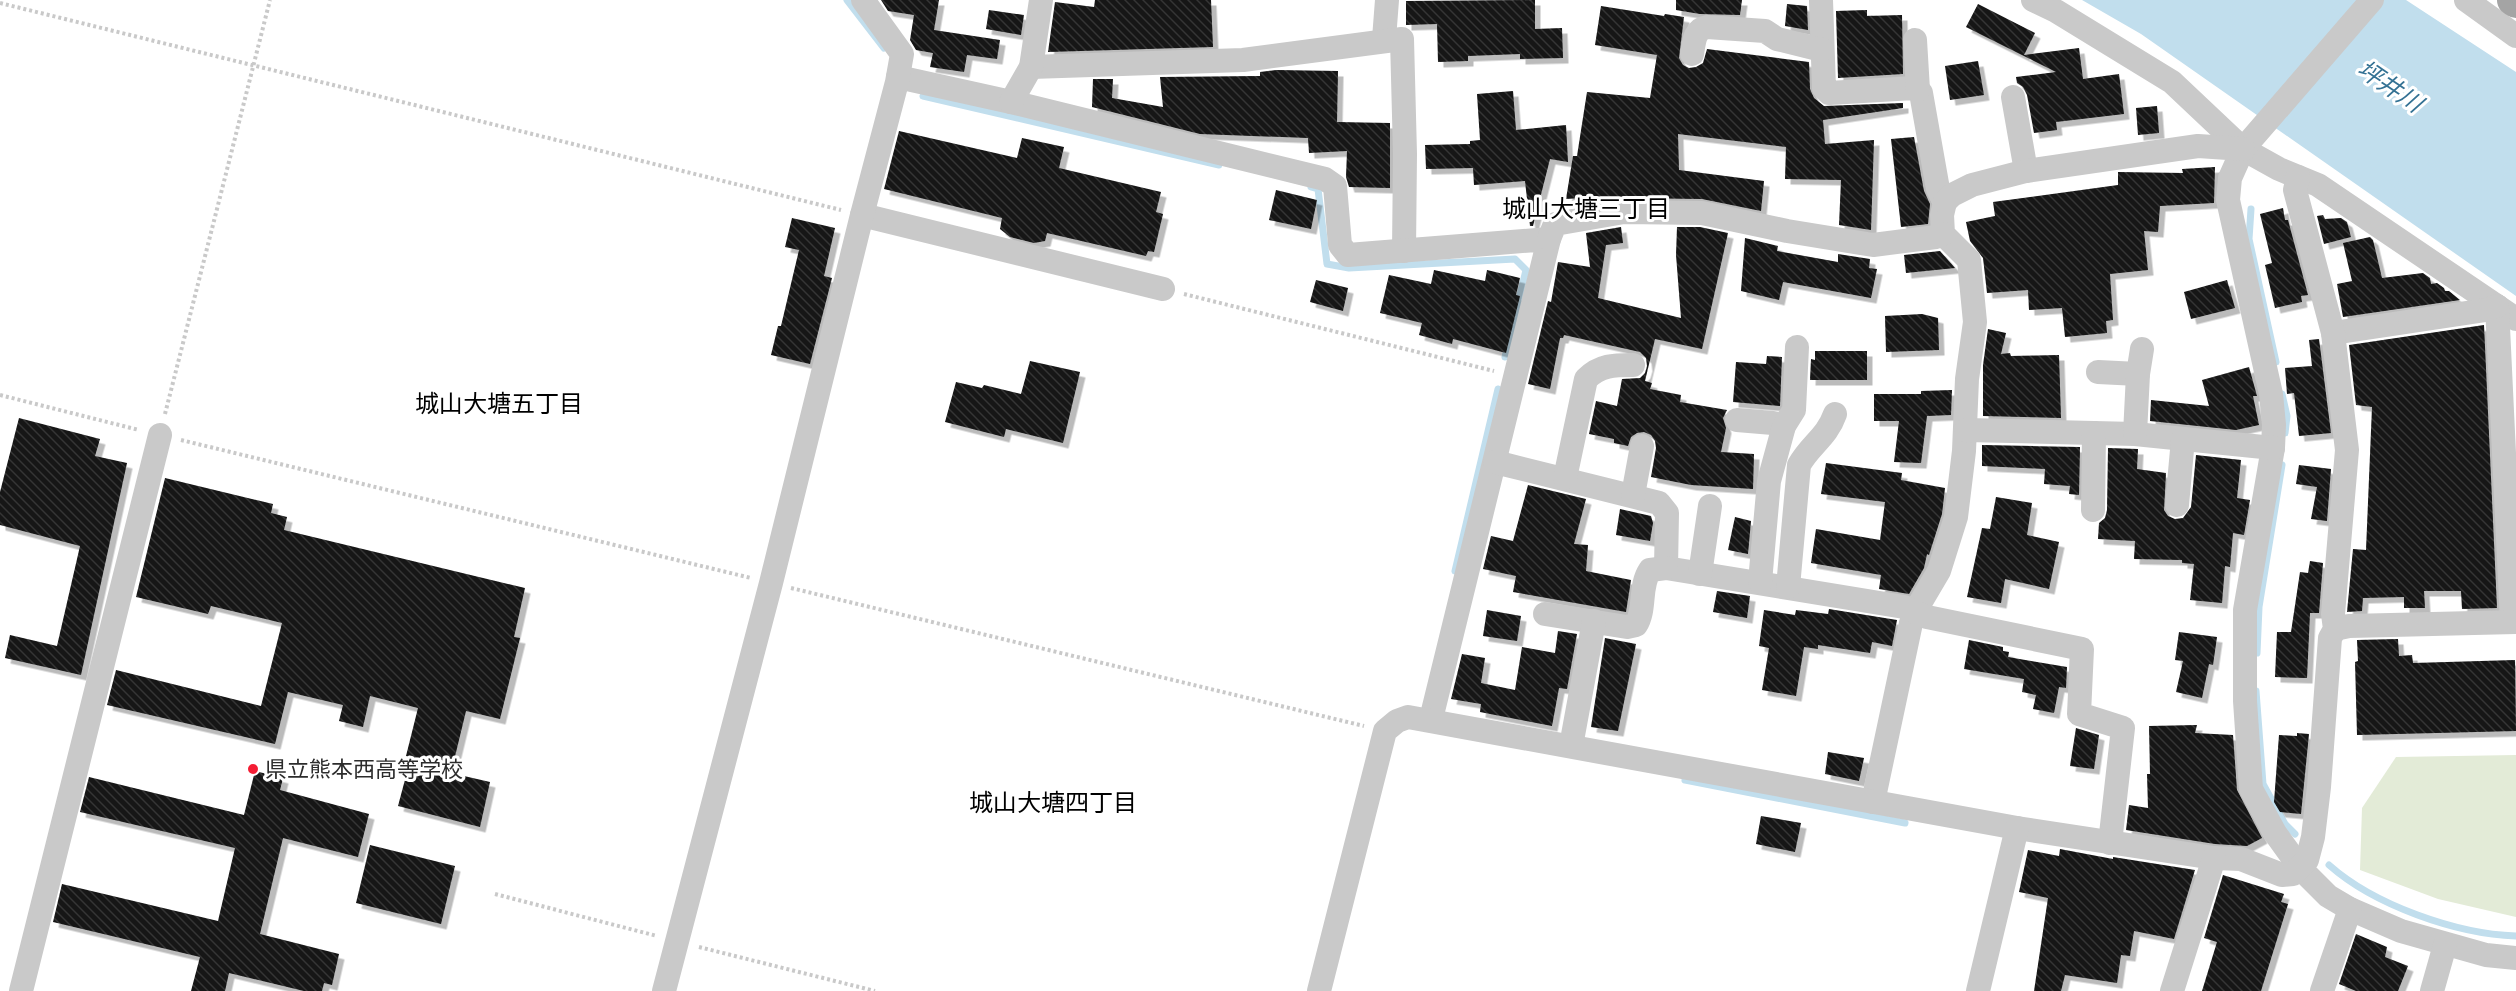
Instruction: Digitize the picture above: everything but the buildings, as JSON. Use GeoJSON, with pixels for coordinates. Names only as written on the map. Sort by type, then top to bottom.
{"type":"FeatureCollection","features":[{"type":"Feature","properties":{"kind":"street"},"geometry":{"type":"LineString","coordinates":[[664,991],[771,583],[898,77],[902,54],[863,0]]}},
{"type":"Feature","properties":{"kind":"street"},"geometry":{"type":"LineString","coordinates":[[1011,102],[1031,67],[1041,0]]}},
{"type":"Feature","properties":{"kind":"street"},"geometry":{"type":"LineString","coordinates":[[1384,39],[1388,0]]}},
{"type":"Feature","properties":{"kind":"street"},"geometry":{"type":"LineString","coordinates":[[1821,0],[1824,88],[1829,93],[1918,90]]}},
{"type":"Feature","properties":{"kind":"street"},"geometry":{"type":"LineString","coordinates":[[2033,0],[2056,10],[2172,82],[2249,143],[2298,177],[2318,185],[2506,313]]}},
{"type":"Feature","properties":{"kind":"street"},"geometry":{"type":"LineString","coordinates":[[2372,0],[2249,143],[2230,178],[2228,200],[2271,394],[2274,425],[2273,448],[2245,610],[2245,701],[2251,789],[2275,833],[2301,869],[2328,896],[2350,909],[2401,932],[2486,955],[2516,957]]}},
{"type":"Feature","properties":{"kind":"street"},"geometry":{"type":"LineString","coordinates":[[2466,0],[2516,36]]}},
{"type":"Feature","properties":{"kind":"street"},"geometry":{"type":"LineString","coordinates":[[1692,54],[1696,32],[1700,28],[1707,27],[1765,31],[1784,42],[1822,50]]}},
{"type":"Feature","properties":{"kind":"street"},"geometry":{"type":"LineString","coordinates":[[1031,67],[1243,60],[1384,39],[1402,39],[1405,154],[1404,251]]}},
{"type":"Feature","properties":{"kind":"street"},"geometry":{"type":"LineString","coordinates":[[1914,40],[1918,90],[1921,93],[1938,189],[1945,202]]}},
{"type":"Feature","properties":{"kind":"street"},"geometry":{"type":"LineString","coordinates":[[898,77],[1011,102],[1324,179],[1335,186],[1340,245],[1347,255],[1549,239]]}},
{"type":"Feature","properties":{"kind":"street"},"geometry":{"type":"LineString","coordinates":[[2013,97],[2026,171]]}},
{"type":"Feature","properties":{"kind":"street"},"geometry":{"type":"LineString","coordinates":[[1873,802],[1916,610],[1939,571],[1949,546],[1956,517],[1966,430],[1967,380],[1974,322],[1969,260],[1943,234],[1942,214],[1945,202],[1952,195],[1972,185],[2026,171],[2198,146],[2249,143]]}},
{"type":"Feature","properties":{"kind":"street"},"geometry":{"type":"LineString","coordinates":[[1319,991],[1385,732],[1397,721],[1408,717],[1431,719],[2017,828],[2214,858],[2241,859],[2282,875],[2293,874],[2301,869],[2307,860],[2313,837],[2330,638],[2335,629],[2332,614],[2347,450],[2333,333],[2295,190],[2298,177]]}},
{"type":"Feature","properties":{"kind":"street"},"geometry":{"type":"LineString","coordinates":[[1431,719],[1549,239],[1555,224],[1624,212],[1702,213],[1787,231],[1873,245],[1936,237],[1943,234]]}},
{"type":"Feature","properties":{"kind":"street"},"geometry":{"type":"LineString","coordinates":[[862,215],[1163,289]]}},
{"type":"Feature","properties":{"kind":"street"},"geometry":{"type":"LineString","coordinates":[[2333,333],[2486,310],[2506,313]]}},
{"type":"Feature","properties":{"kind":"street"},"geometry":{"type":"LineString","coordinates":[[2335,629],[2349,626],[2514,622],[2506,313]]}},
{"type":"Feature","properties":{"kind":"street"},"geometry":{"type":"LineString","coordinates":[[1760,582],[1769,481],[1784,426],[1794,410],[1797,347]]}},
{"type":"Feature","properties":{"kind":"street"},"geometry":{"type":"LineString","coordinates":[[2135,434],[2138,374],[2142,349]]}},
{"type":"Feature","properties":{"kind":"street"},"geometry":{"type":"LineString","coordinates":[[1565,478],[1586,379],[1596,369],[1611,365],[1633,365]]}},
{"type":"Feature","properties":{"kind":"street"},"geometry":{"type":"LineString","coordinates":[[2098,372],[2138,374]]}},
{"type":"Feature","properties":{"kind":"street"},"geometry":{"type":"LineString","coordinates":[[1788,587],[1799,465],[1805,454],[1830,427],[1835,414]]}},
{"type":"Feature","properties":{"kind":"street"},"geometry":{"type":"LineString","coordinates":[[1737,420],[1784,426]]}},
{"type":"Feature","properties":{"kind":"street"},"geometry":{"type":"LineString","coordinates":[[1966,430],[2135,434],[2273,448]]}},
{"type":"Feature","properties":{"kind":"street"},"geometry":{"type":"LineString","coordinates":[[2093,510],[2094,433]]}},
{"type":"Feature","properties":{"kind":"street"},"geometry":{"type":"LineString","coordinates":[[21,991],[160,435]]}},
{"type":"Feature","properties":{"kind":"street"},"geometry":{"type":"LineString","coordinates":[[2177,505],[2183,439]]}},
{"type":"Feature","properties":{"kind":"street"},"geometry":{"type":"LineString","coordinates":[[1633,495],[1642,446]]}},
{"type":"Feature","properties":{"kind":"street"},"geometry":{"type":"LineString","coordinates":[[1495,462],[1659,503],[1667,513],[1666,568]]}},
{"type":"Feature","properties":{"kind":"street"},"geometry":{"type":"LineString","coordinates":[[1700,574],[1710,506]]}},
{"type":"Feature","properties":{"kind":"street"},"geometry":{"type":"LineString","coordinates":[[1545,614],[1627,627],[1636,625],[1640,619],[1646,576],[1650,570],[1666,568],[1916,610],[1927,617],[2082,649],[2079,714],[2123,728],[2110,843]]}},
{"type":"Feature","properties":{"kind":"street"},"geometry":{"type":"LineString","coordinates":[[1571,746],[1594,621]]}},
{"type":"Feature","properties":{"kind":"street"},"geometry":{"type":"LineString","coordinates":[[1978,991],[2017,828]]}},
{"type":"Feature","properties":{"kind":"street"},"geometry":{"type":"LineString","coordinates":[[2172,991],[2214,858]]}},
{"type":"Feature","properties":{"kind":"street"},"geometry":{"type":"LineString","coordinates":[[2322,991],[2350,909]]}},
{"type":"Feature","properties":{"kind":"street"},"geometry":{"type":"LineString","coordinates":[[2432,991],[2445,945]]}},
{"type":"Feature","properties":{"kind":"path"},"geometry":{"type":"LineString","coordinates":[[160,435],[270,0]]}},
{"type":"Feature","properties":{"kind":"path"},"geometry":{"type":"LineString","coordinates":[[0,3],[862,215]]}},
{"type":"Feature","properties":{"kind":"path"},"geometry":{"type":"LineString","coordinates":[[1163,289],[1516,377]]}},
{"type":"Feature","properties":{"kind":"path"},"geometry":{"type":"LineString","coordinates":[[0,395],[1385,732]]}},
{"type":"Feature","properties":{"kind":"path"},"geometry":{"type":"LineString","coordinates":[[495,894],[875,991]]}},
{"type":"Feature","properties":{"kind":"green space"},"geometry":{"type":"Polygon","coordinates":[[[2516,755],[2516,917],[2438,899],[2360,870],[2362,808],[2396,757],[2516,755]]]}},
{"type":"Feature","properties":{"kind":"water","name":"坪井川"},"geometry":{"type":"Polygon","coordinates":[[[2082,0],[2406,0],[2516,72],[2516,296],[2141,34],[2082,0]]]}},
{"type":"Feature","properties":{"kind":"waterway"},"geometry":{"type":"LineString","coordinates":[[847,0],[884,48]]}},
{"type":"Feature","properties":{"kind":"waterway"},"geometry":{"type":"LineString","coordinates":[[923,96],[1219,165]]}},
{"type":"Feature","properties":{"kind":"waterway"},"geometry":{"type":"LineString","coordinates":[[1311,187],[1318,189],[1327,264],[1349,268],[1515,259],[1526,270],[1505,357]]}},
{"type":"Feature","properties":{"kind":"waterway"},"geometry":{"type":"LineString","coordinates":[[2251,209],[2249,239],[2276,362]]}},
{"type":"Feature","properties":{"kind":"waterway"},"geometry":{"type":"LineString","coordinates":[[1455,571],[1498,389]]}},
{"type":"Feature","properties":{"kind":"waterway"},"geometry":{"type":"LineString","coordinates":[[2282,394],[2287,416],[2285,433]]}},
{"type":"Feature","properties":{"kind":"waterway"},"geometry":{"type":"LineString","coordinates":[[2257,653],[2259,607],[2282,465]]}},
{"type":"Feature","properties":{"kind":"waterway"},"geometry":{"type":"LineString","coordinates":[[2256,691],[2263,784],[2285,824],[2295,834]]}},
{"type":"Feature","properties":{"kind":"waterway"},"geometry":{"type":"LineString","coordinates":[[1685,780],[1905,823]]}},
{"type":"Feature","properties":{"kind":"waterway"},"geometry":{"type":"LineString","coordinates":[[2329,865],[2369,893],[2417,915],[2468,930],[2516,936]]}},
{"type":"Feature","properties":{"kind":"place","name":"県立熊本西高等学校"},"geometry":{"type":"Point","coordinates":[253,769]}},
{"type":"Feature","properties":{"kind":"district","name":"城山大塘三丁目"},"geometry":{"type":"Point","coordinates":[1586,208]}},
{"type":"Feature","properties":{"kind":"district","name":"城山大塘五丁目"},"geometry":{"type":"Point","coordinates":[499,403]}},
{"type":"Feature","properties":{"kind":"district","name":"城山大塘四丁目"},"geometry":{"type":"Point","coordinates":[1053,802]}}]}
